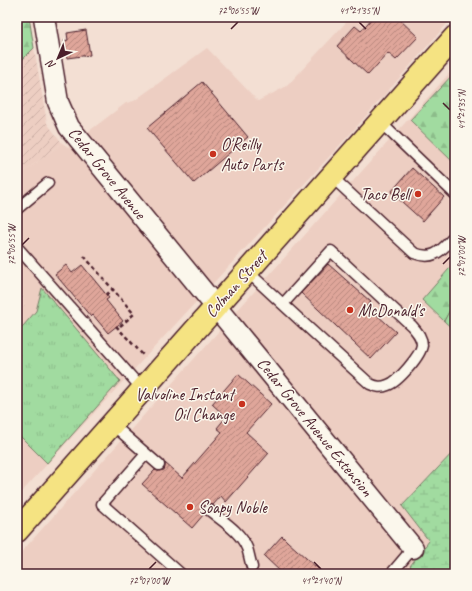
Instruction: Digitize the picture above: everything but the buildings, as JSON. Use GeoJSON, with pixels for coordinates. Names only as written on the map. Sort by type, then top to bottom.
{"type":"FeatureCollection","features":[{"type":"Feature","properties":{"kind":"main road","name":"Colman Street"},"geometry":{"type":"LineString","coordinates":[[17,531],[455,37]]}},
{"type":"Feature","properties":{"kind":"street","name":"Cedar Grove Avenue"},"geometry":{"type":"LineString","coordinates":[[44,17],[58,102],[69,127],[216,307]]}},
{"type":"Feature","properties":{"kind":"street","name":"Cedar Grove Avenue Extension"},"geometry":{"type":"LineString","coordinates":[[216,307],[413,548]]}},
{"type":"Feature","properties":{"kind":"lane"},"geometry":{"type":"LineString","coordinates":[[380,122],[455,194]]}},
{"type":"Feature","properties":{"kind":"lane"},"geometry":{"type":"LineString","coordinates":[[332,177],[414,253],[425,257],[439,252],[455,236]]}},
{"type":"Feature","properties":{"kind":"lane"},"geometry":{"type":"LineString","coordinates":[[17,209],[48,183]]}},
{"type":"Feature","properties":{"kind":"lane"},"geometry":{"type":"LineString","coordinates":[[17,247],[143,390]]}},
{"type":"Feature","properties":{"kind":"lane"},"geometry":{"type":"LineString","coordinates":[[247,272],[370,384],[380,388],[389,385],[419,356],[422,345],[420,335],[331,251],[283,304]]}},
{"type":"Feature","properties":{"kind":"lane"},"geometry":{"type":"LineString","coordinates":[[112,424],[158,465]]}},
{"type":"Feature","properties":{"kind":"lane"},"geometry":{"type":"LineString","coordinates":[[146,454],[102,504],[181,574]]}},
{"type":"Feature","properties":{"kind":"lane"},"geometry":{"type":"LineString","coordinates":[[209,510],[233,529],[241,538],[252,567]]}},
{"type":"Feature","properties":{"kind":"lane"},"geometry":{"type":"LineString","coordinates":[[391,574],[413,548]]}},
{"type":"Feature","properties":{"kind":"path"},"geometry":{"type":"LineString","coordinates":[[84,256],[134,314],[117,327],[143,355]]}},
{"type":"Feature","properties":{"kind":"path"},"geometry":{"type":"LineString","coordinates":[[106,295],[113,289]]}},
{"type":"Feature","properties":{"kind":"shaded area"},"geometry":{"type":"Polygon","coordinates":[[[351,17],[453,17],[351,133],[17,497],[17,313],[25,305],[23,296],[17,289],[17,177],[62,143],[68,147],[126,103],[134,101],[207,48],[258,101],[287,86],[351,17]]]}},
{"type":"Feature","properties":{"kind":"shaded area"},"geometry":{"type":"Polygon","coordinates":[[[34,48],[47,123],[62,143],[17,177],[17,65],[34,48]]]}},
{"type":"Feature","properties":{"kind":"shaded area"},"geometry":{"type":"Polygon","coordinates":[[[455,67],[455,72],[410,120],[455,164],[455,262],[422,300],[455,331],[455,450],[402,506],[429,541],[410,565],[418,574],[17,574],[17,557],[455,67]]]}},
{"type":"Feature","properties":{"kind":"shaded area"},"geometry":{"type":"Polygon","coordinates":[[[17,289],[23,296],[25,305],[17,313],[17,289]]]}},
{"type":"Feature","properties":{"kind":"green space"},"geometry":{"type":"Polygon","coordinates":[[[19,17],[29,17],[34,48],[17,65],[17,19],[19,17]]]}},
{"type":"Feature","properties":{"kind":"green space"},"geometry":{"type":"Polygon","coordinates":[[[455,72],[455,164],[410,120],[455,72]]]}},
{"type":"Feature","properties":{"kind":"green space"},"geometry":{"type":"Polygon","coordinates":[[[455,262],[455,301],[444,321],[422,300],[455,262]]]}},
{"type":"Feature","properties":{"kind":"green space"},"geometry":{"type":"Polygon","coordinates":[[[42,288],[120,381],[47,463],[17,433],[17,333],[36,311],[42,288]]]}},
{"type":"Feature","properties":{"kind":"green space"},"geometry":{"type":"Polygon","coordinates":[[[455,301],[455,331],[444,321],[455,301]]]}},
{"type":"Feature","properties":{"kind":"green space"},"geometry":{"type":"Polygon","coordinates":[[[455,450],[455,574],[418,574],[410,566],[429,541],[402,506],[455,450]]]}},
{"type":"Feature","properties":{"kind":"place","name":"O'Reilly Auto Parts"},"geometry":{"type":"Point","coordinates":[213,154]}},
{"type":"Feature","properties":{"kind":"place","name":"Taco Bell"},"geometry":{"type":"Point","coordinates":[418,194]}},
{"type":"Feature","properties":{"kind":"place","name":"McDonald's"},"geometry":{"type":"Point","coordinates":[350,310]}},
{"type":"Feature","properties":{"kind":"place","name":"Valvoline Instant Oil Change"},"geometry":{"type":"Point","coordinates":[242,404]}},
{"type":"Feature","properties":{"kind":"place","name":"Soapy Noble"},"geometry":{"type":"Point","coordinates":[190,507]}}]}
